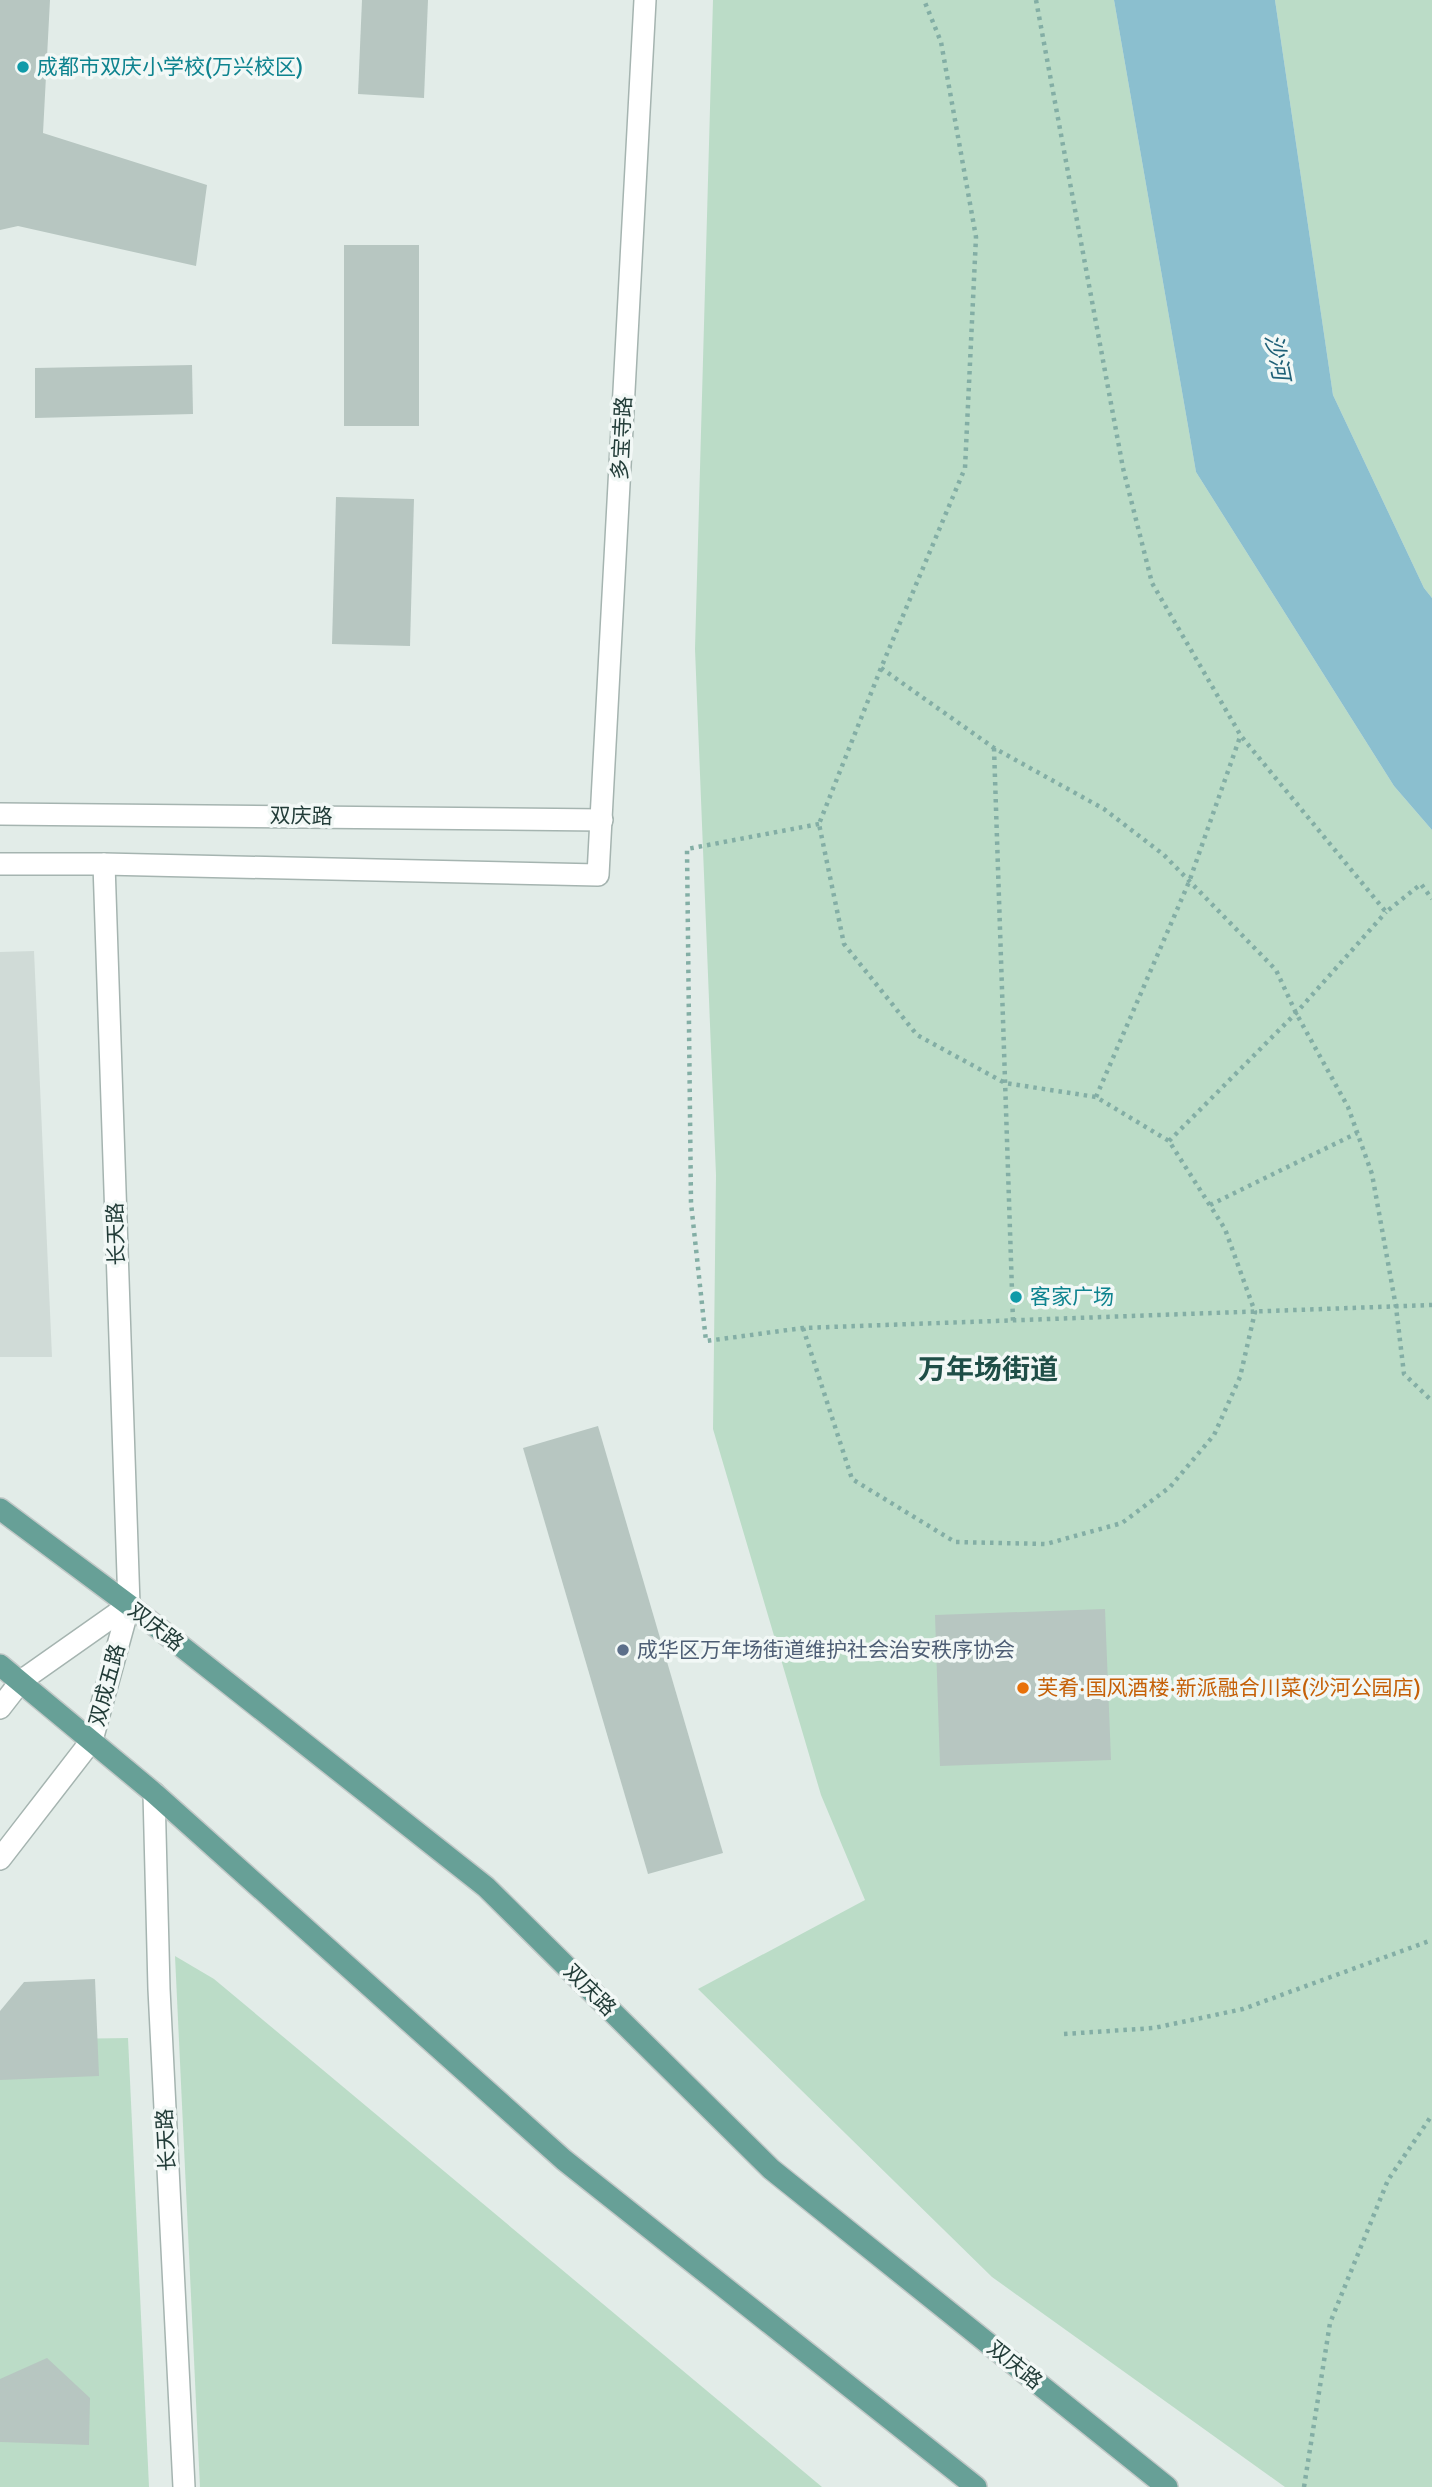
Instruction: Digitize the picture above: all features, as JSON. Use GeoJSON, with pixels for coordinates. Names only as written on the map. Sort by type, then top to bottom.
{"type":"FeatureCollection","features":[{"type":"Feature","properties":{"kind":"main road","name":"双庆路"},"geometry":{"type":"LineString","coordinates":[[0,1509],[129,1605],[486,1887],[771,2169],[1167,2487]]}},
{"type":"Feature","properties":{"kind":"main road"},"geometry":{"type":"LineString","coordinates":[[0,1665],[154,1793],[564,2160],[976,2487]]}},
{"type":"Feature","properties":{"kind":"street","name":"多宝寺路"},"geometry":{"type":"LineString","coordinates":[[104,864],[598,875],[645,0]]}},
{"type":"Feature","properties":{"kind":"street","name":"双庆路"},"geometry":{"type":"LineString","coordinates":[[0,814],[602,820]]}},
{"type":"Feature","properties":{"kind":"street"},"geometry":{"type":"LineString","coordinates":[[0,864],[104,864]]}},
{"type":"Feature","properties":{"kind":"street","name":"长天路"},"geometry":{"type":"LineString","coordinates":[[104,864],[129,1605]]}},
{"type":"Feature","properties":{"kind":"street","name":"双成五路"},"geometry":{"type":"LineString","coordinates":[[0,1708],[21,1681],[129,1605]]}},
{"type":"Feature","properties":{"kind":"street","name":"双成五路"},"geometry":{"type":"LineString","coordinates":[[0,1859],[92,1740],[129,1605]]}},
{"type":"Feature","properties":{"kind":"street","name":"长天路"},"geometry":{"type":"LineString","coordinates":[[154,1793],[159,1989],[184,2487]]}},
{"type":"Feature","properties":{"kind":"path"},"geometry":{"type":"LineString","coordinates":[[803,1328],[852,1479],[955,1542],[1046,1544],[1122,1523],[1170,1487],[1214,1435],[1240,1377],[1255,1312],[1225,1229],[1169,1141],[1096,1097],[1005,1083],[917,1035],[844,944],[819,824],[965,468],[976,237],[941,42],[924,0]]}},
{"type":"Feature","properties":{"kind":"path"},"geometry":{"type":"LineString","coordinates":[[1035,0],[1123,468],[1152,583],[1241,736],[1387,912]]}},
{"type":"Feature","properties":{"kind":"path"},"geometry":{"type":"LineString","coordinates":[[881,668],[994,748],[1104,808],[1164,855],[1276,970],[1296,1013],[1348,1107],[1372,1174],[1396,1307],[1404,1374],[1432,1401]]}},
{"type":"Feature","properties":{"kind":"path"},"geometry":{"type":"LineString","coordinates":[[1096,1097],[1189,882],[1241,736]]}},
{"type":"Feature","properties":{"kind":"path"},"geometry":{"type":"LineString","coordinates":[[994,748],[1013,1321]]}},
{"type":"Feature","properties":{"kind":"path"},"geometry":{"type":"LineString","coordinates":[[819,824],[687,849],[691,1203],[706,1341],[803,1328],[1432,1305]]}},
{"type":"Feature","properties":{"kind":"path"},"geometry":{"type":"LineString","coordinates":[[1169,1141],[1296,1013],[1387,912],[1421,884],[1432,899]]}},
{"type":"Feature","properties":{"kind":"path"},"geometry":{"type":"LineString","coordinates":[[1210,1205],[1357,1133]]}},
{"type":"Feature","properties":{"kind":"path"},"geometry":{"type":"LineString","coordinates":[[1064,2034],[1154,2028],[1243,2009],[1432,1940]]}},
{"type":"Feature","properties":{"kind":"path"},"geometry":{"type":"LineString","coordinates":[[1304,2487],[1330,2323],[1388,2180],[1432,2115]]}},
{"type":"Feature","properties":{"kind":"shaded area"},"geometry":{"type":"Polygon","coordinates":[[[34,951],[52,1357],[0,1357],[0,952],[34,951]]]}},
{"type":"Feature","properties":{"kind":"green space"},"geometry":{"type":"Polygon","coordinates":[[[713,0],[1114,0],[1196,472],[1394,786],[1432,830],[1432,2487],[1285,2487],[992,2277],[698,1989],[865,1900],[821,1795],[713,1429],[716,1175],[695,649],[713,0]]]}},
{"type":"Feature","properties":{"kind":"green space"},"geometry":{"type":"Polygon","coordinates":[[[1275,0],[1432,0],[1432,598],[1424,588],[1333,395],[1275,0]]]}},
{"type":"Feature","properties":{"kind":"green space"},"geometry":{"type":"Polygon","coordinates":[[[175,1956],[214,1979],[822,2487],[200,2487],[175,1956]]]}},
{"type":"Feature","properties":{"kind":"green space"},"geometry":{"type":"Polygon","coordinates":[[[128,2038],[149,2487],[0,2487],[0,2040],[128,2038]]]}},
{"type":"Feature","properties":{"kind":"water","name":"沙河"},"geometry":{"type":"Polygon","coordinates":[[[1114,0],[1275,0],[1333,395],[1424,588],[1432,598],[1432,830],[1394,786],[1196,472],[1114,0]]]}},
{"type":"Feature","properties":{"kind":"building","name":"成都市双庆小学校(万兴校区)"},"geometry":{"type":"Polygon","coordinates":[[[0,0],[50,0],[43,133],[207,185],[196,266],[18,226],[0,230],[0,0]]]}},
{"type":"Feature","properties":{"kind":"building"},"geometry":{"type":"Polygon","coordinates":[[[362,0],[428,0],[424,98],[358,94],[362,0]]]}},
{"type":"Feature","properties":{"kind":"building"},"geometry":{"type":"Polygon","coordinates":[[[344,245],[419,245],[419,426],[344,426],[344,245]]]}},
{"type":"Feature","properties":{"kind":"building"},"geometry":{"type":"Polygon","coordinates":[[[192,365],[193,414],[35,418],[35,368],[192,365]]]}},
{"type":"Feature","properties":{"kind":"building"},"geometry":{"type":"Polygon","coordinates":[[[336,497],[414,499],[410,646],[332,644],[336,497]]]}},
{"type":"Feature","properties":{"kind":"building","name":"成华区万年场街道维护社会治安秩序协会"},"geometry":{"type":"Polygon","coordinates":[[[598,1426],[723,1853],[648,1874],[523,1448],[598,1426]]]}},
{"type":"Feature","properties":{"kind":"building","name":"芙肴·国风酒楼·新派融合川菜(沙河公园店)"},"geometry":{"type":"Polygon","coordinates":[[[1105,1609],[1111,1760],[940,1766],[935,1615],[1105,1609]]]}},
{"type":"Feature","properties":{"kind":"building"},"geometry":{"type":"Polygon","coordinates":[[[95,1979],[99,2076],[0,2080],[0,2011],[24,1982],[95,1979]]]}},
{"type":"Feature","properties":{"kind":"building"},"geometry":{"type":"Polygon","coordinates":[[[47,2358],[90,2398],[89,2445],[0,2442],[0,2379],[47,2358]]]}},
{"type":"Feature","properties":{"kind":"place","name":"成都市双庆小学校(万兴校区)"},"geometry":{"type":"Point","coordinates":[23,67]}},
{"type":"Feature","properties":{"kind":"place","name":"客家广场"},"geometry":{"type":"Point","coordinates":[1016,1297]}},
{"type":"Feature","properties":{"kind":"place","name":"成华区万年场街道维护社会治安秩序协会"},"geometry":{"type":"Point","coordinates":[623,1650]}},
{"type":"Feature","properties":{"kind":"place","name":"芙肴·国风酒楼·新派融合川菜(沙河公园店)"},"geometry":{"type":"Point","coordinates":[1023,1688]}},
{"type":"Feature","properties":{"kind":"district","name":"万年场街道"},"geometry":{"type":"Point","coordinates":[988,1370]}}]}
